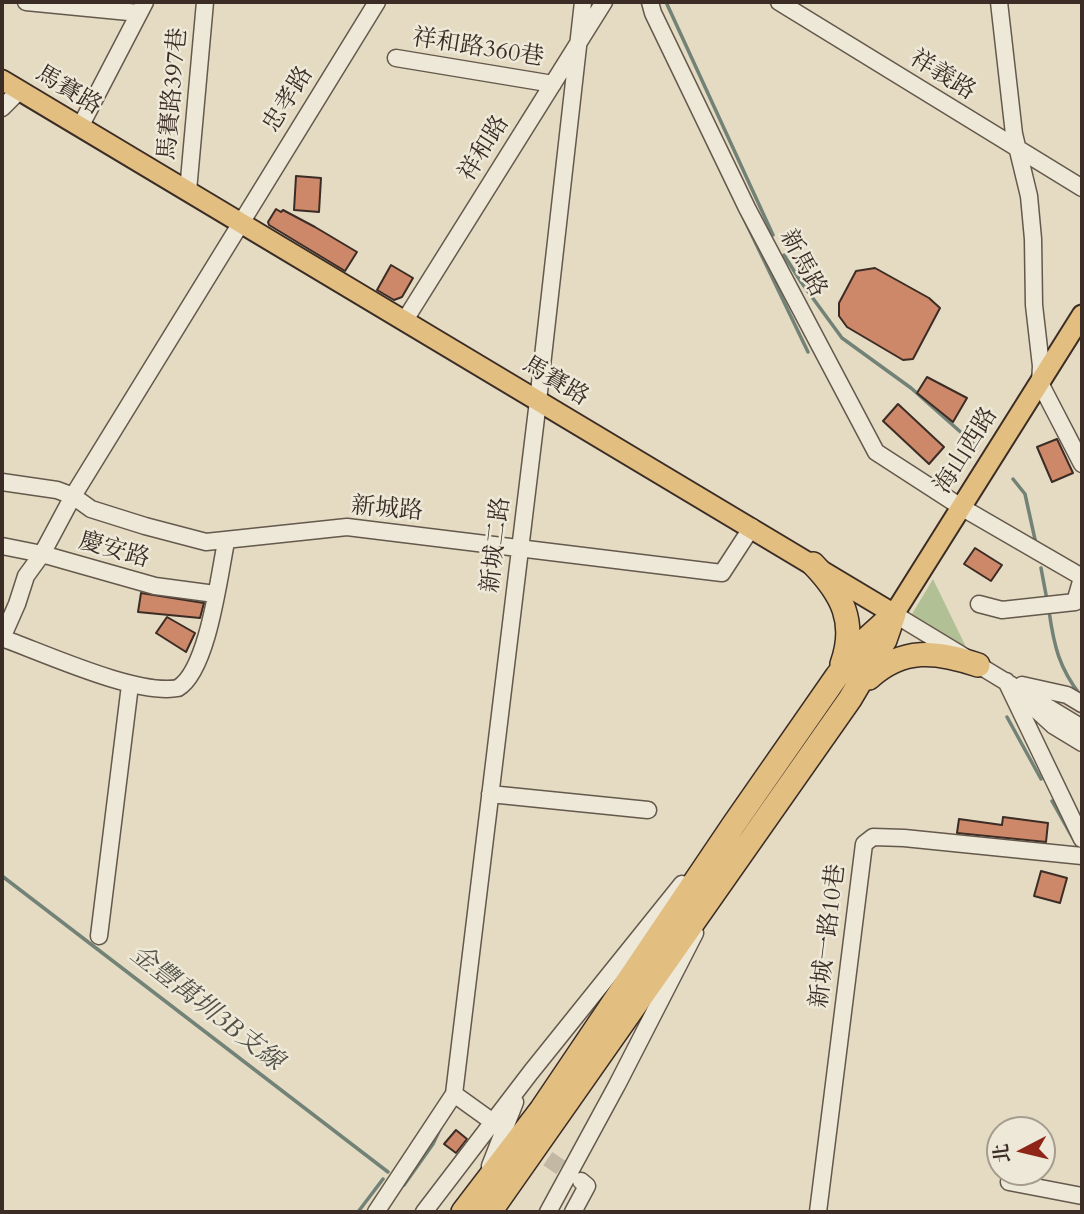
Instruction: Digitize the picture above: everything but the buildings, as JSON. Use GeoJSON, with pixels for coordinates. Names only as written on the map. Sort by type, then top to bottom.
{"type":"FeatureCollection","features":[{"type":"Feature","properties":{"kind":"highway"},"geometry":{"type":"LineString","coordinates":[[813,564],[838,594],[848,627],[846,652],[837,676]]}},
{"type":"Feature","properties":{"kind":"highway"},"geometry":{"type":"LineString","coordinates":[[463,1212],[541,1110],[837,676],[862,643],[894,614]]}},
{"type":"Feature","properties":{"kind":"highway"},"geometry":{"type":"LineString","coordinates":[[490,1212],[850,699],[885,640],[894,614]]}},
{"type":"Feature","properties":{"kind":"highway"},"geometry":{"type":"LineString","coordinates":[[850,699],[884,665],[907,656],[937,654],[978,665]]}},
{"type":"Feature","properties":{"kind":"main road","name":"馬賽路"},"geometry":{"type":"LineString","coordinates":[[2,80],[894,614]]}},
{"type":"Feature","properties":{"kind":"main road","name":"海山西路"},"geometry":{"type":"LineString","coordinates":[[894,614],[1082,315]]}},
{"type":"Feature","properties":{"kind":"street"},"geometry":{"type":"LineString","coordinates":[[26,2],[142,7],[80,127]]}},
{"type":"Feature","properties":{"kind":"street","name":"馬賽路397巷"},"geometry":{"type":"LineString","coordinates":[[188,191],[205,2]]}},
{"type":"Feature","properties":{"kind":"street","name":"忠孝路"},"geometry":{"type":"LineString","coordinates":[[130,685],[2,638],[26,576],[42,554],[73,496],[377,2]]}},
{"type":"Feature","properties":{"kind":"street","name":"新城二路"},"geometry":{"type":"LineString","coordinates":[[454,1094],[538,401],[583,2]]}},
{"type":"Feature","properties":{"kind":"street","name":"祥和路"},"geometry":{"type":"LineString","coordinates":[[405,320],[604,2]]}},
{"type":"Feature","properties":{"kind":"street","name":"新馬路"},"geometry":{"type":"LineString","coordinates":[[650,2],[747,208],[876,452],[961,507],[1082,577]]}},
{"type":"Feature","properties":{"kind":"street","name":"祥義路"},"geometry":{"type":"LineString","coordinates":[[779,2],[1082,188]]}},
{"type":"Feature","properties":{"kind":"street"},"geometry":{"type":"LineString","coordinates":[[999,2],[1033,239],[1034,305],[1041,366],[1040,383],[1082,464]]}},
{"type":"Feature","properties":{"kind":"street","name":"祥和路360巷"},"geometry":{"type":"LineString","coordinates":[[396,58],[553,83]]}},
{"type":"Feature","properties":{"kind":"street"},"geometry":{"type":"LineString","coordinates":[[2,108],[20,90]]}},
{"type":"Feature","properties":{"kind":"street","name":"新城路"},"geometry":{"type":"LineString","coordinates":[[2,482],[57,490],[73,496],[91,509],[206,542],[226,542],[347,527],[722,573],[752,527]]}},
{"type":"Feature","properties":{"kind":"street"},"geometry":{"type":"LineString","coordinates":[[99,936],[130,685],[169,690],[184,684],[193,673],[203,649],[226,542]]}},
{"type":"Feature","properties":{"kind":"street","name":"慶安路"},"geometry":{"type":"LineString","coordinates":[[2,546],[42,554],[155,586],[215,594]]}},
{"type":"Feature","properties":{"kind":"street"},"geometry":{"type":"LineString","coordinates":[[979,604],[1002,610],[1075,602],[1082,577]]}},
{"type":"Feature","properties":{"kind":"street","name":"馬賽路"},"geometry":{"type":"LineString","coordinates":[[894,614],[1082,728]]}},
{"type":"Feature","properties":{"kind":"street"},"geometry":{"type":"LineString","coordinates":[[1006,681],[1067,695],[1082,704]]}},
{"type":"Feature","properties":{"kind":"street"},"geometry":{"type":"LineString","coordinates":[[1006,681],[1054,726],[1082,743]]}},
{"type":"Feature","properties":{"kind":"street"},"geometry":{"type":"LineString","coordinates":[[1006,681],[1082,839]]}},
{"type":"Feature","properties":{"kind":"street"},"geometry":{"type":"LineString","coordinates":[[490,793],[649,810]]}},
{"type":"Feature","properties":{"kind":"street"},"geometry":{"type":"LineString","coordinates":[[424,1212],[644,929],[734,824]]}},
{"type":"Feature","properties":{"kind":"street","name":"新城一路10巷"},"geometry":{"type":"LineString","coordinates":[[818,1212],[864,844],[873,837],[904,838],[1082,856]]}},
{"type":"Feature","properties":{"kind":"street"},"geometry":{"type":"LineString","coordinates":[[548,1212],[684,958],[713,891]]}},
{"type":"Feature","properties":{"kind":"street"},"geometry":{"type":"LineString","coordinates":[[482,1185],[516,1101],[531,1072]]}},
{"type":"Feature","properties":{"kind":"street"},"geometry":{"type":"LineString","coordinates":[[376,1212],[454,1094],[486,1117]]}},
{"type":"Feature","properties":{"kind":"street"},"geometry":{"type":"LineString","coordinates":[[573,1212],[587,1186],[581,1181]]}},
{"type":"Feature","properties":{"kind":"street"},"geometry":{"type":"LineString","coordinates":[[1030,1186],[1082,1196]]}},
{"type":"Feature","properties":{"kind":"green space"},"geometry":{"type":"Polygon","coordinates":[[[933,579],[966,647],[912,614],[933,579]]]}},
{"type":"Feature","properties":{"kind":"waterway"},"geometry":{"type":"LineString","coordinates":[[666,2],[773,235]]}},
{"type":"Feature","properties":{"kind":"waterway"},"geometry":{"type":"LineString","coordinates":[[709,146],[808,352]]}},
{"type":"Feature","properties":{"kind":"waterway"},"geometry":{"type":"LineString","coordinates":[[784,255],[842,338],[911,388],[973,443]]}},
{"type":"Feature","properties":{"kind":"waterway"},"geometry":{"type":"LineString","coordinates":[[1013,479],[1025,494],[1036,544]]}},
{"type":"Feature","properties":{"kind":"waterway"},"geometry":{"type":"LineString","coordinates":[[1041,568],[1047,600]]}},
{"type":"Feature","properties":{"kind":"waterway"},"geometry":{"type":"LineString","coordinates":[[1049,611],[1059,656],[1067,676],[1081,696]]}},
{"type":"Feature","properties":{"kind":"waterway"},"geometry":{"type":"LineString","coordinates":[[1007,717],[1041,779]]}},
{"type":"Feature","properties":{"kind":"waterway"},"geometry":{"type":"LineString","coordinates":[[1052,801],[1080,851]]}},
{"type":"Feature","properties":{"kind":"waterway","name":"金豐萬圳3B支線"},"geometry":{"type":"LineString","coordinates":[[2,876],[388,1172]]}},
{"type":"Feature","properties":{"kind":"waterway"},"geometry":{"type":"LineString","coordinates":[[404,1185],[433,1144],[441,1127]]}},
{"type":"Feature","properties":{"kind":"waterway"},"geometry":{"type":"LineString","coordinates":[[358,1212],[383,1179]]}},
{"type":"Feature","properties":{"kind":"tunnel"},"geometry":{"type":"LineString","coordinates":[[528,1145],[579,1180]]}}]}
